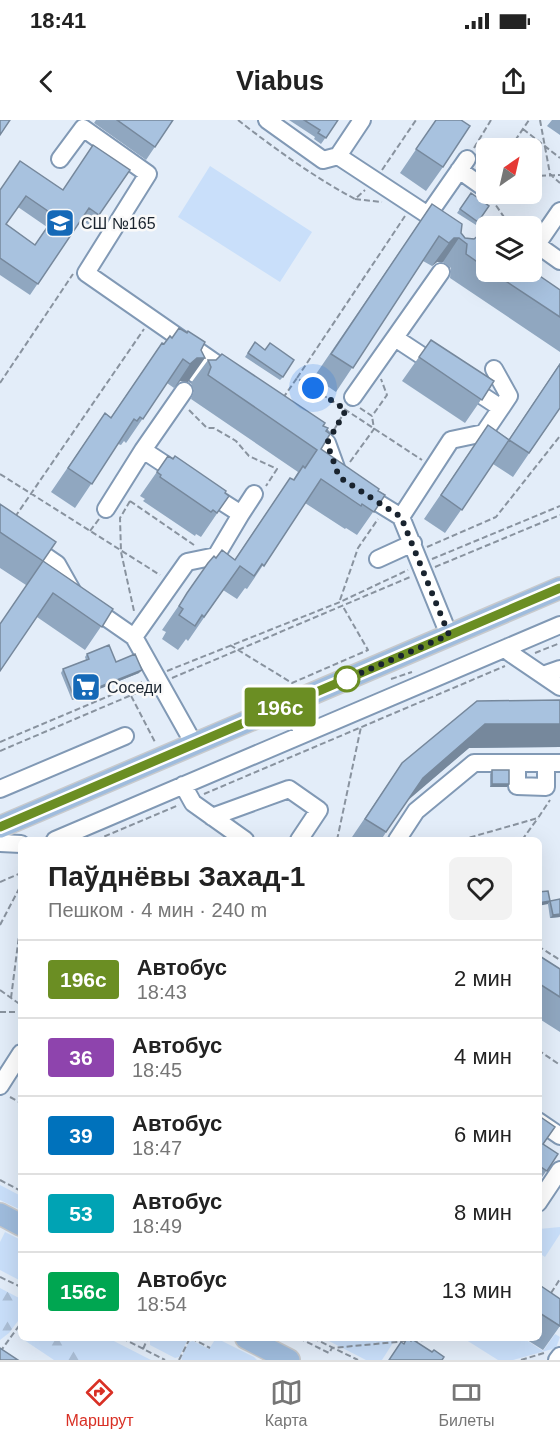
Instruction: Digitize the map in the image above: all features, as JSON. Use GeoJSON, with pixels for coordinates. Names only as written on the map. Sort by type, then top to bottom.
{"type":"FeatureCollection","features":[{"type":"Feature","properties":{"kind":"main road"},"geometry":{"type":"LineString","coordinates":[[0,827],[560,588]]}},
{"type":"Feature","properties":{"kind":"main road"},"geometry":{"type":"LineString","coordinates":[[0,1214],[18,1223]]}},
{"type":"Feature","properties":{"kind":"main road"},"geometry":{"type":"LineString","coordinates":[[251,1341],[280,1358]]}},
{"type":"Feature","properties":{"kind":"lane"},"geometry":{"type":"LineString","coordinates":[[267,120],[323,160],[338,156],[362,120]]}},
{"type":"Feature","properties":{"kind":"lane"},"geometry":{"type":"LineString","coordinates":[[60,159],[83,128],[148,174],[86,273],[242,381]]}},
{"type":"Feature","properties":{"kind":"lane"},"geometry":{"type":"LineString","coordinates":[[338,156],[455,233]]}},
{"type":"Feature","properties":{"kind":"lane"},"geometry":{"type":"LineString","coordinates":[[428,214],[463,165],[476,179]]}},
{"type":"Feature","properties":{"kind":"lane"},"geometry":{"type":"LineString","coordinates":[[542,238],[560,212]]}},
{"type":"Feature","properties":{"kind":"lane"},"geometry":{"type":"LineString","coordinates":[[542,253],[560,261]]}},
{"type":"Feature","properties":{"kind":"lane"},"geometry":{"type":"LineString","coordinates":[[350,403],[441,272]]}},
{"type":"Feature","properties":{"kind":"lane"},"geometry":{"type":"LineString","coordinates":[[395,338],[501,408]]}},
{"type":"Feature","properties":{"kind":"lane"},"geometry":{"type":"LineString","coordinates":[[195,374],[206,357]]}},
{"type":"Feature","properties":{"kind":"lane"},"geometry":{"type":"LineString","coordinates":[[401,517],[451,440],[484,433],[510,396],[495,369]]}},
{"type":"Feature","properties":{"kind":"lane"},"geometry":{"type":"LineString","coordinates":[[106,509],[184,391]]}},
{"type":"Feature","properties":{"kind":"lane"},"geometry":{"type":"LineString","coordinates":[[278,405],[316,429],[327,443],[339,477],[401,517],[449,635]]}},
{"type":"Feature","properties":{"kind":"lane"},"geometry":{"type":"LineString","coordinates":[[143,450],[241,514]]}},
{"type":"Feature","properties":{"kind":"lane"},"geometry":{"type":"LineString","coordinates":[[136,635],[187,562],[216,556],[254,494]]}},
{"type":"Feature","properties":{"kind":"lane"},"geometry":{"type":"LineString","coordinates":[[3,527],[57,564],[75,596],[136,635],[194,744]]}},
{"type":"Feature","properties":{"kind":"lane"},"geometry":{"type":"LineString","coordinates":[[378,559],[418,557]]}},
{"type":"Feature","properties":{"kind":"lane"},"geometry":{"type":"LineString","coordinates":[[63,837],[183,791],[303,734],[560,625]]}},
{"type":"Feature","properties":{"kind":"lane"},"geometry":{"type":"LineString","coordinates":[[508,647],[510,653],[560,687]]}},
{"type":"Feature","properties":{"kind":"lane"},"geometry":{"type":"LineString","coordinates":[[543,675],[560,669]]}},
{"type":"Feature","properties":{"kind":"lane"},"geometry":{"type":"LineString","coordinates":[[290,703],[303,734]]}},
{"type":"Feature","properties":{"kind":"lane"},"geometry":{"type":"LineString","coordinates":[[0,789],[125,736]]}},
{"type":"Feature","properties":{"kind":"lane"},"geometry":{"type":"LineString","coordinates":[[399,837],[417,811],[474,763],[517,763],[553,763],[546,787],[517,786],[517,763]]}},
{"type":"Feature","properties":{"kind":"lane"},"geometry":{"type":"LineString","coordinates":[[212,817],[289,789],[319,810],[301,837]]}},
{"type":"Feature","properties":{"kind":"lane"},"geometry":{"type":"LineString","coordinates":[[183,791],[212,817],[241,837]]}},
{"type":"Feature","properties":{"kind":"lane"},"geometry":{"type":"LineString","coordinates":[[0,843],[18,844]]}},
{"type":"Feature","properties":{"kind":"lane"},"geometry":{"type":"LineString","coordinates":[[4,1090],[18,1060]]}},
{"type":"Feature","properties":{"kind":"lane"},"geometry":{"type":"LineString","coordinates":[[542,1124],[560,1136]]}},
{"type":"Feature","properties":{"kind":"lane"},"geometry":{"type":"LineString","coordinates":[[542,1197],[560,1170]]}},
{"type":"Feature","properties":{"kind":"path"},"geometry":{"type":"LineString","coordinates":[[463,165],[491,120]]}},
{"type":"Feature","properties":{"kind":"path"},"geometry":{"type":"LineString","coordinates":[[517,138],[529,120]]}},
{"type":"Feature","properties":{"kind":"path"},"geometry":{"type":"LineString","coordinates":[[540,120],[550,174],[560,183]]}},
{"type":"Feature","properties":{"kind":"path"},"geometry":{"type":"LineString","coordinates":[[523,129],[560,158]]}},
{"type":"Feature","properties":{"kind":"path"},"geometry":{"type":"LineString","coordinates":[[542,175],[560,175]]}},
{"type":"Feature","properties":{"kind":"path"},"geometry":{"type":"LineString","coordinates":[[278,405],[413,205]]}},
{"type":"Feature","properties":{"kind":"path"},"geometry":{"type":"LineString","coordinates":[[0,383],[76,270]]}},
{"type":"Feature","properties":{"kind":"path"},"geometry":{"type":"LineString","coordinates":[[3,527],[30,493],[151,319]]}},
{"type":"Feature","properties":{"kind":"path"},"geometry":{"type":"LineString","coordinates":[[339,477],[374,429],[372,416],[387,395],[375,366]]}},
{"type":"Feature","properties":{"kind":"path"},"geometry":{"type":"LineString","coordinates":[[297,378],[372,416]]}},
{"type":"Feature","properties":{"kind":"path"},"geometry":{"type":"LineString","coordinates":[[350,403],[374,429],[433,468]]}},
{"type":"Feature","properties":{"kind":"path"},"geometry":{"type":"LineString","coordinates":[[327,443],[350,403]]}},
{"type":"Feature","properties":{"kind":"path"},"geometry":{"type":"LineString","coordinates":[[0,751],[131,696],[158,679],[230,645],[339,602],[418,557],[496,517],[560,436]]}},
{"type":"Feature","properties":{"kind":"path"},"geometry":{"type":"LineString","coordinates":[[0,474],[121,552],[173,582]]}},
{"type":"Feature","properties":{"kind":"path"},"geometry":{"type":"LineString","coordinates":[[116,491],[195,545],[187,562]]}},
{"type":"Feature","properties":{"kind":"path"},"geometry":{"type":"LineString","coordinates":[[130,501],[120,518],[121,552],[136,635]]}},
{"type":"Feature","properties":{"kind":"path"},"geometry":{"type":"LineString","coordinates":[[0,742],[127,688],[239,650],[342,607],[418,557],[560,506]]}},
{"type":"Feature","properties":{"kind":"path"},"geometry":{"type":"LineString","coordinates":[[339,602],[358,548],[386,509]]}},
{"type":"Feature","properties":{"kind":"path"},"geometry":{"type":"LineString","coordinates":[[418,557],[560,515]]}},
{"type":"Feature","properties":{"kind":"path"},"geometry":{"type":"LineString","coordinates":[[230,645],[292,683],[368,650],[339,602]]}},
{"type":"Feature","properties":{"kind":"path"},"geometry":{"type":"LineString","coordinates":[[101,837],[183,791],[361,727],[560,643]]}},
{"type":"Feature","properties":{"kind":"path"},"geometry":{"type":"LineString","coordinates":[[127,688],[158,746]]}},
{"type":"Feature","properties":{"kind":"path"},"geometry":{"type":"LineString","coordinates":[[338,837],[361,727]]}},
{"type":"Feature","properties":{"kind":"path"},"geometry":{"type":"LineString","coordinates":[[524,837],[554,793]]}},
{"type":"Feature","properties":{"kind":"path"},"geometry":{"type":"LineString","coordinates":[[472,837],[538,818]]}},
{"type":"Feature","properties":{"kind":"path"},"geometry":{"type":"LineString","coordinates":[[0,882],[18,874]]}},
{"type":"Feature","properties":{"kind":"path"},"geometry":{"type":"LineString","coordinates":[[0,925],[18,891]]}},
{"type":"Feature","properties":{"kind":"path"},"geometry":{"type":"LineString","coordinates":[[11,998],[18,943]]}},
{"type":"Feature","properties":{"kind":"path"},"geometry":{"type":"LineString","coordinates":[[542,949],[560,960]]}},
{"type":"Feature","properties":{"kind":"path"},"geometry":{"type":"LineString","coordinates":[[0,990],[18,1003]]}},
{"type":"Feature","properties":{"kind":"path"},"geometry":{"type":"LineString","coordinates":[[0,1012],[18,1012]]}},
{"type":"Feature","properties":{"kind":"path"},"geometry":{"type":"LineString","coordinates":[[542,1053],[560,1065]]}},
{"type":"Feature","properties":{"kind":"path"},"geometry":{"type":"LineString","coordinates":[[4,1090],[18,1101]]}},
{"type":"Feature","properties":{"kind":"path"},"geometry":{"type":"LineString","coordinates":[[0,1180],[18,1189]]}},
{"type":"Feature","properties":{"kind":"path"},"geometry":{"type":"LineString","coordinates":[[0,1277],[18,1286]]}},
{"type":"Feature","properties":{"kind":"path"},"geometry":{"type":"LineString","coordinates":[[546,1300],[560,1279]]}},
{"type":"Feature","properties":{"kind":"path"},"geometry":{"type":"LineString","coordinates":[[0,1352],[18,1327]]}},
{"type":"Feature","properties":{"kind":"path"},"geometry":{"type":"LineString","coordinates":[[128,1341],[165,1360]]}},
{"type":"Feature","properties":{"kind":"path"},"geometry":{"type":"LineString","coordinates":[[143,1349],[147,1341]]}},
{"type":"Feature","properties":{"kind":"path"},"geometry":{"type":"LineString","coordinates":[[179,1360],[188,1341]]}},
{"type":"Feature","properties":{"kind":"path"},"geometry":{"type":"LineString","coordinates":[[196,1341],[210,1348]]}},
{"type":"Feature","properties":{"kind":"path"},"geometry":{"type":"LineString","coordinates":[[306,1341],[329,1353],[332,1347]]}},
{"type":"Feature","properties":{"kind":"path"},"geometry":{"type":"LineString","coordinates":[[319,1341],[357,1360]]}},
{"type":"Feature","properties":{"kind":"path"},"geometry":{"type":"LineString","coordinates":[[332,1347],[410,1341]]}},
{"type":"Feature","properties":{"kind":"path"},"geometry":{"type":"LineString","coordinates":[[521,1360],[555,1356]]}},
{"type":"Feature","properties":{"kind":"green space"},"geometry":{"type":"Polygon","coordinates":[[[210,166],[312,232],[280,282],[178,217],[210,166]]]}},
{"type":"Feature","properties":{"kind":"green space"},"geometry":{"type":"Polygon","coordinates":[[[0,1185],[18,1194],[18,1209],[0,1200],[0,1185]]]}},
{"type":"Feature","properties":{"kind":"green space"},"geometry":{"type":"Polygon","coordinates":[[[560,1227],[560,1234],[545,1257],[542,1255],[542,1229],[560,1227]]]}},
{"type":"Feature","properties":{"kind":"green space"},"geometry":{"type":"Polygon","coordinates":[[[5,1232],[18,1238],[18,1279],[0,1270],[0,1242],[5,1232]]]}},
{"type":"Feature","properties":{"kind":"green space"},"geometry":{"type":"Polygon","coordinates":[[[0,1288],[18,1297],[18,1321],[0,1340],[0,1288]]]}},
{"type":"Feature","properties":{"kind":"green space"},"geometry":{"type":"Polygon","coordinates":[[[555,1334],[560,1337],[556,1348],[513,1360],[498,1360],[468,1341],[528,1341],[543,1351],[555,1334]]]}},
{"type":"Feature","properties":{"kind":"green space"},"geometry":{"type":"Polygon","coordinates":[[[26,1341],[114,1341],[151,1360],[54,1360],[26,1341]]]}},
{"type":"Feature","properties":{"kind":"green space"},"geometry":{"type":"Polygon","coordinates":[[[30,1341],[64,1341],[91,1353],[98,1360],[57,1360],[47,1350],[30,1341]]]}},
{"type":"Feature","properties":{"kind":"green space"},"geometry":{"type":"Polygon","coordinates":[[[150,1341],[187,1341],[179,1357],[175,1358],[150,1345],[150,1341]]]}},
{"type":"Feature","properties":{"kind":"green space"},"geometry":{"type":"Polygon","coordinates":[[[193,1341],[209,1349],[214,1341],[222,1341],[257,1360],[182,1360],[181,1358],[189,1342],[193,1341]]]}},
{"type":"Feature","properties":{"kind":"green space"},"geometry":{"type":"Polygon","coordinates":[[[329,1341],[394,1341],[382,1360],[366,1360],[329,1341]]]}},
{"type":"Feature","properties":{"kind":"building"},"geometry":{"type":"Polygon","coordinates":[[[0,120],[10,120],[0,135],[0,120]]]}},
{"type":"Feature","properties":{"kind":"building"},"geometry":{"type":"Polygon","coordinates":[[[117,120],[173,120],[155,147],[117,120]]]}},
{"type":"Feature","properties":{"kind":"building"},"geometry":{"type":"Polygon","coordinates":[[[304,120],[338,120],[326,138],[318,133],[320,130],[304,120]]]}},
{"type":"Feature","properties":{"kind":"building"},"geometry":{"type":"Polygon","coordinates":[[[436,120],[461,120],[470,126],[443,167],[416,149],[436,120]]]}},
{"type":"Feature","properties":{"kind":"building","name":"СШ №165"},"geometry":{"type":"Polygon","coordinates":[[[93,145],[130,170],[99,215],[89,208],[38,284],[0,258],[0,190],[20,161],[63,190],[93,145]],[[26,196],[6,224],[35,245],[55,216],[26,196]]]}},
{"type":"Feature","properties":{"kind":"building"},"geometry":{"type":"Polygon","coordinates":[[[471,193],[476,197],[476,204],[489,206],[482,216],[476,216],[476,221],[460,209],[471,193]]]}},
{"type":"Feature","properties":{"kind":"building"},"geometry":{"type":"Polygon","coordinates":[[[432,204],[462,224],[461,233],[465,238],[476,237],[476,261],[466,254],[467,244],[459,238],[454,238],[449,243],[439,236],[353,368],[331,354],[432,204]]]}},
{"type":"Feature","properties":{"kind":"building"},"geometry":{"type":"Polygon","coordinates":[[[542,278],[560,290],[560,317],[507,282],[542,282],[542,278]]]}},
{"type":"Feature","properties":{"kind":"building"},"geometry":{"type":"Polygon","coordinates":[[[179,328],[205,342],[201,350],[205,358],[197,358],[190,364],[183,359],[143,419],[140,417],[137,421],[134,419],[92,484],[68,468],[105,413],[111,418],[162,343],[164,344],[170,336],[172,338],[179,328]]]}},
{"type":"Feature","properties":{"kind":"building"},"geometry":{"type":"Polygon","coordinates":[[[431,340],[494,381],[482,400],[419,357],[431,340]]]}},
{"type":"Feature","properties":{"kind":"building"},"geometry":{"type":"Polygon","coordinates":[[[255,342],[265,350],[270,343],[294,360],[283,377],[248,353],[255,342]]]}},
{"type":"Feature","properties":{"kind":"building"},"geometry":{"type":"Polygon","coordinates":[[[222,354],[325,423],[323,426],[328,428],[326,431],[330,434],[321,449],[385,495],[374,512],[321,479],[264,566],[262,564],[254,576],[240,566],[204,617],[202,615],[195,626],[179,615],[183,609],[179,606],[187,593],[208,563],[222,550],[235,560],[290,478],[294,480],[317,450],[208,375],[211,367],[208,360],[216,360],[222,354]]]}},
{"type":"Feature","properties":{"kind":"building"},"geometry":{"type":"Polygon","coordinates":[[[560,364],[560,408],[529,453],[509,440],[560,364]]]}},
{"type":"Feature","properties":{"kind":"building"},"geometry":{"type":"Polygon","coordinates":[[[488,425],[509,440],[462,510],[441,495],[488,425]]]}},
{"type":"Feature","properties":{"kind":"building"},"geometry":{"type":"Polygon","coordinates":[[[168,456],[173,459],[175,456],[226,491],[225,493],[229,496],[217,513],[213,510],[211,512],[160,477],[161,475],[157,472],[168,456]]]}},
{"type":"Feature","properties":{"kind":"building"},"geometry":{"type":"Polygon","coordinates":[[[0,504],[56,542],[43,561],[0,532],[0,504]]]}},
{"type":"Feature","properties":{"kind":"building"},"geometry":{"type":"Polygon","coordinates":[[[43,561],[113,609],[102,627],[53,593],[0,671],[0,624],[43,561]]]}},
{"type":"Feature","properties":{"kind":"building","name":"Соседи"},"geometry":{"type":"Polygon","coordinates":[[[109,645],[116,662],[135,654],[142,670],[74,697],[63,669],[89,659],[87,654],[109,645]]]}},
{"type":"Feature","properties":{"kind":"building"},"geometry":{"type":"Polygon","coordinates":[[[560,700],[560,724],[485,724],[423,778],[386,832],[365,819],[402,763],[477,701],[560,700]]]}},
{"type":"Feature","properties":{"kind":"building"},"geometry":{"type":"Polygon","coordinates":[[[492,770],[509,770],[509,784],[492,784],[492,770]]]}},
{"type":"Feature","properties":{"kind":"building"},"geometry":{"type":"Polygon","coordinates":[[[548,891],[550,901],[542,902],[542,892],[548,891]]]}},
{"type":"Feature","properties":{"kind":"building"},"geometry":{"type":"Polygon","coordinates":[[[560,899],[560,914],[553,915],[550,901],[560,899]]]}},
{"type":"Feature","properties":{"kind":"building"},"geometry":{"type":"Polygon","coordinates":[[[542,958],[560,969],[560,997],[542,986],[542,958]]]}},
{"type":"Feature","properties":{"kind":"building"},"geometry":{"type":"Polygon","coordinates":[[[542,1118],[555,1127],[543,1144],[558,1154],[547,1171],[542,1168],[542,1118]]]}},
{"type":"Feature","properties":{"kind":"building"},"geometry":{"type":"Polygon","coordinates":[[[542,1287],[560,1299],[560,1326],[542,1315],[542,1287]]]}},
{"type":"Feature","properties":{"kind":"building"},"geometry":{"type":"Polygon","coordinates":[[[406,1341],[415,1341],[444,1357],[442,1360],[389,1360],[401,1342],[404,1344],[406,1341]]]}},
{"type":"Feature","properties":{"kind":"building"},"geometry":{"type":"Polygon","coordinates":[[[0,1348],[18,1360],[0,1360],[0,1348]]]}},
{"type":"Feature","properties":{"kind":"bus line","name":"196с"},"geometry":{"type":"LineString","coordinates":[[0,827],[560,588]]}},
{"type":"Feature","properties":{"kind":"place","name":"СШ №165"},"geometry":{"type":"Point","coordinates":[60,223]}},
{"type":"Feature","properties":{"kind":"place","name":"Соседи"},"geometry":{"type":"Point","coordinates":[86,687]}},
{"type":"Feature","properties":{"kind":"route"},"geometry":{"type":"LineString","coordinates":[[313,388],[346,410],[327,443],[339,477],[401,517],[449,635],[347,679]]}}]}
